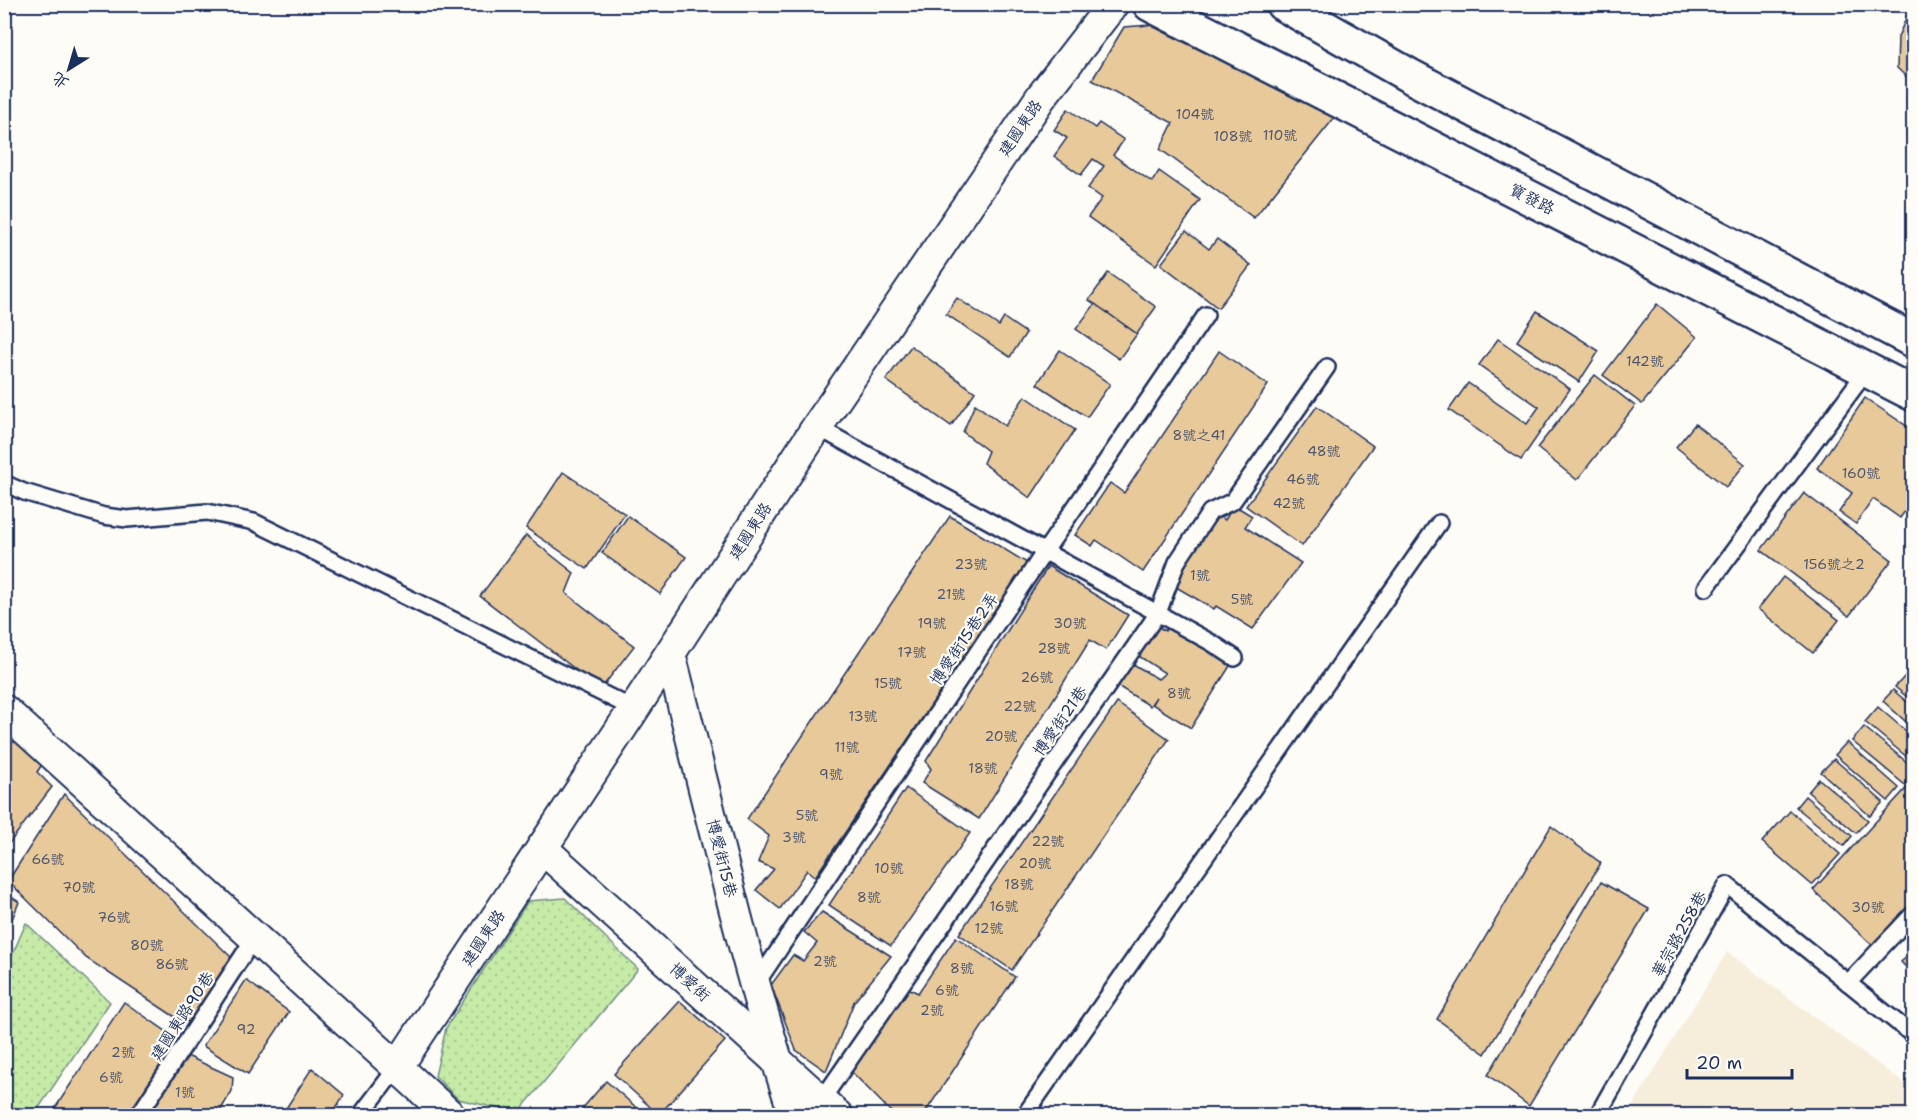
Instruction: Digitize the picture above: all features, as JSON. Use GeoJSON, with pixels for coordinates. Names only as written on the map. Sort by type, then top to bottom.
{"type":"FeatureCollection","features":[{"type":"Feature","properties":{"kind":"main road","name":"寶發路"},"geometry":{"type":"LineString","coordinates":[[1150,4],[1914,394]]}},
{"type":"Feature","properties":{"kind":"main road"},"geometry":{"type":"LineString","coordinates":[[1283,4],[1410,76],[1914,341]]}},
{"type":"Feature","properties":{"kind":"street","name":"建國東路"},"geometry":{"type":"LineString","coordinates":[[398,1066],[817,427],[1041,97],[1113,4]]}},
{"type":"Feature","properties":{"kind":"street","name":"博愛街15巷"},"geometry":{"type":"LineString","coordinates":[[670,654],[777,1060]]}},
{"type":"Feature","properties":{"kind":"street"},"geometry":{"type":"LineString","coordinates":[[4,710],[451,1116]]}},
{"type":"Feature","properties":{"kind":"street","name":"博愛街"},"geometry":{"type":"LineString","coordinates":[[542,848],[830,1108]]}},
{"type":"Feature","properties":{"kind":"street"},"geometry":{"type":"LineString","coordinates":[[777,1060],[795,1116]]}},
{"type":"Feature","properties":{"kind":"lane","name":"博愛街15巷2弄"},"geometry":{"type":"LineString","coordinates":[[756,984],[1044,551],[1206,315]]}},
{"type":"Feature","properties":{"kind":"lane","name":"博愛街21巷"},"geometry":{"type":"LineString","coordinates":[[830,1108],[1158,613],[1177,562],[1210,512],[1233,501],[1327,367]]}},
{"type":"Feature","properties":{"kind":"lane"},"geometry":{"type":"LineString","coordinates":[[1706,588],[1867,369]]}},
{"type":"Feature","properties":{"kind":"lane"},"geometry":{"type":"LineString","coordinates":[[817,427],[1158,613],[1235,658]]}},
{"type":"Feature","properties":{"kind":"lane"},"geometry":{"type":"LineString","coordinates":[[4,483],[24,492],[104,516],[126,519],[207,512],[254,522],[634,709]]}},
{"type":"Feature","properties":{"kind":"lane"},"geometry":{"type":"LineString","coordinates":[[1024,1116],[1439,523]]}},
{"type":"Feature","properties":{"kind":"lane","name":"華宗路258巷"},"geometry":{"type":"LineString","coordinates":[[1597,1116],[1727,885],[1914,1036]]}},
{"type":"Feature","properties":{"kind":"lane"},"geometry":{"type":"LineString","coordinates":[[1848,983],[1914,913]]}},
{"type":"Feature","properties":{"kind":"lane","name":"建國東路90巷"},"geometry":{"type":"LineString","coordinates":[[138,1116],[255,937]]}},
{"type":"Feature","properties":{"kind":"lane"},"geometry":{"type":"LineString","coordinates":[[360,1116],[398,1066]]}},
{"type":"Feature","properties":{"kind":"shaded area"},"geometry":{"type":"Polygon","coordinates":[[[1727,952],[1913,1090],[1913,1115],[1627,1115],[1727,952]]]}},
{"type":"Feature","properties":{"kind":"green space"},"geometry":{"type":"Polygon","coordinates":[[[565,898],[638,969],[518,1113],[458,1099],[435,1076],[446,1028],[528,901],[565,898]]]}},
{"type":"Feature","properties":{"kind":"green space"},"geometry":{"type":"Polygon","coordinates":[[[26,923],[110,1002],[34,1115],[5,1115],[5,972],[26,923]]]}},
{"type":"Feature","properties":{"kind":"building"},"geometry":{"type":"Polygon","coordinates":[[[1914,4],[1914,84],[1897,68],[1898,37],[1914,4]]]}},
{"type":"Feature","properties":{"kind":"building"},"geometry":{"type":"Polygon","coordinates":[[[1150,25],[1335,117],[1254,218],[1160,149],[1173,123],[1092,80],[1124,27],[1150,25]]]}},
{"type":"Feature","properties":{"kind":"building"},"geometry":{"type":"Polygon","coordinates":[[[1068,109],[1095,128],[1099,123],[1124,140],[1113,155],[1152,182],[1159,171],[1200,200],[1156,265],[1088,217],[1102,198],[1088,188],[1104,166],[1093,159],[1081,175],[1054,156],[1067,138],[1054,130],[1068,109]]]}},
{"type":"Feature","properties":{"kind":"building"},"geometry":{"type":"Polygon","coordinates":[[[1186,231],[1209,249],[1217,239],[1251,265],[1218,308],[1161,264],[1186,231]]]}},
{"type":"Feature","properties":{"kind":"building"},"geometry":{"type":"Polygon","coordinates":[[[1108,273],[1156,307],[1137,334],[1089,300],[1108,273]]]}},
{"type":"Feature","properties":{"kind":"building"},"geometry":{"type":"Polygon","coordinates":[[[957,298],[999,326],[1004,318],[1026,333],[1010,357],[946,314],[957,298]]]}},
{"type":"Feature","properties":{"kind":"building"},"geometry":{"type":"Polygon","coordinates":[[[1095,304],[1137,334],[1119,359],[1076,329],[1095,304]]]}},
{"type":"Feature","properties":{"kind":"building"},"geometry":{"type":"Polygon","coordinates":[[[1657,304],[1697,337],[1642,404],[1603,375],[1657,304]]]}},
{"type":"Feature","properties":{"kind":"building"},"geometry":{"type":"Polygon","coordinates":[[[1537,311],[1599,351],[1579,382],[1517,341],[1537,311]]]}},
{"type":"Feature","properties":{"kind":"building"},"geometry":{"type":"Polygon","coordinates":[[[1498,339],[1570,389],[1521,460],[1449,410],[1468,383],[1527,424],[1539,407],[1479,365],[1498,339]]]}},
{"type":"Feature","properties":{"kind":"building"},"geometry":{"type":"Polygon","coordinates":[[[911,346],[975,392],[951,426],[886,380],[911,346]]]}},
{"type":"Feature","properties":{"kind":"building"},"geometry":{"type":"Polygon","coordinates":[[[1060,350],[1110,384],[1087,417],[1037,384],[1060,350]]]}},
{"type":"Feature","properties":{"kind":"building"},"geometry":{"type":"Polygon","coordinates":[[[1219,351],[1268,385],[1143,572],[1096,540],[1092,546],[1075,535],[1110,483],[1124,493],[1219,351]]]}},
{"type":"Feature","properties":{"kind":"building"},"geometry":{"type":"Polygon","coordinates":[[[1595,375],[1635,406],[1577,480],[1537,448],[1595,375]]]}},
{"type":"Feature","properties":{"kind":"building"},"geometry":{"type":"Polygon","coordinates":[[[1025,396],[1075,430],[1030,498],[983,463],[988,451],[963,432],[975,404],[1005,426],[1025,396]]]}},
{"type":"Feature","properties":{"kind":"building"},"geometry":{"type":"Polygon","coordinates":[[[1865,398],[1914,431],[1914,499],[1900,518],[1873,499],[1856,524],[1839,512],[1852,493],[1817,468],[1865,398]]]}},
{"type":"Feature","properties":{"kind":"building"},"geometry":{"type":"Polygon","coordinates":[[[1317,406],[1373,446],[1302,546],[1246,506],[1317,406]]]}},
{"type":"Feature","properties":{"kind":"building"},"geometry":{"type":"Polygon","coordinates":[[[1695,424],[1745,464],[1726,487],[1676,447],[1695,424]]]}},
{"type":"Feature","properties":{"kind":"building"},"geometry":{"type":"Polygon","coordinates":[[[563,472],[625,514],[587,569],[526,528],[563,472]]]}},
{"type":"Feature","properties":{"kind":"building"},"geometry":{"type":"Polygon","coordinates":[[[1804,493],[1892,560],[1849,616],[1761,550],[1804,493]]]}},
{"type":"Feature","properties":{"kind":"building"},"geometry":{"type":"Polygon","coordinates":[[[1234,505],[1252,516],[1245,527],[1301,563],[1253,629],[1216,606],[1214,609],[1169,583],[1216,515],[1225,520],[1234,505]]]}},
{"type":"Feature","properties":{"kind":"building"},"geometry":{"type":"Polygon","coordinates":[[[628,516],[686,557],[660,594],[602,553],[628,516]]]}},
{"type":"Feature","properties":{"kind":"building"},"geometry":{"type":"Polygon","coordinates":[[[950,516],[1027,563],[815,877],[807,870],[780,909],[756,890],[774,869],[758,862],[769,836],[747,819],[950,516]]]}},
{"type":"Feature","properties":{"kind":"building"},"geometry":{"type":"Polygon","coordinates":[[[526,535],[574,573],[566,593],[634,646],[601,689],[480,596],[526,535]]]}},
{"type":"Feature","properties":{"kind":"building"},"geometry":{"type":"Polygon","coordinates":[[[1048,566],[1128,615],[1106,650],[1090,640],[979,819],[922,783],[931,769],[926,761],[1048,566]]]}},
{"type":"Feature","properties":{"kind":"building"},"geometry":{"type":"Polygon","coordinates":[[[1783,577],[1839,620],[1813,653],[1758,609],[1783,577]]]}},
{"type":"Feature","properties":{"kind":"building"},"geometry":{"type":"Polygon","coordinates":[[[1151,622],[1165,631],[1170,624],[1235,658],[1191,728],[1152,704],[1156,697],[1150,706],[1106,679],[1120,656],[1158,679],[1165,673],[1131,651],[1151,622]]]}},
{"type":"Feature","properties":{"kind":"building"},"geometry":{"type":"Polygon","coordinates":[[[1906,675],[1914,682],[1914,703],[1895,687],[1906,675]]]}},
{"type":"Feature","properties":{"kind":"building"},"geometry":{"type":"Polygon","coordinates":[[[1893,690],[1914,708],[1914,729],[1883,701],[1893,690]]]}},
{"type":"Feature","properties":{"kind":"building"},"geometry":{"type":"Polygon","coordinates":[[[1117,703],[1169,739],[1012,970],[959,934],[1117,703]]]}},
{"type":"Feature","properties":{"kind":"building"},"geometry":{"type":"Polygon","coordinates":[[[1878,707],[1914,738],[1914,763],[1865,722],[1878,707]]]}},
{"type":"Feature","properties":{"kind":"building"},"geometry":{"type":"Polygon","coordinates":[[[1864,727],[1914,768],[1914,775],[1905,785],[1852,741],[1864,727]]]}},
{"type":"Feature","properties":{"kind":"building"},"geometry":{"type":"Polygon","coordinates":[[[4,737],[12,743],[19,740],[43,763],[37,772],[52,787],[4,850],[4,737]]]}},
{"type":"Feature","properties":{"kind":"building"},"geometry":{"type":"Polygon","coordinates":[[[1847,742],[1899,788],[1888,801],[1835,755],[1847,742]]]}},
{"type":"Feature","properties":{"kind":"building"},"geometry":{"type":"Polygon","coordinates":[[[1834,759],[1883,802],[1870,816],[1821,772],[1834,759]]]}},
{"type":"Feature","properties":{"kind":"building"},"geometry":{"type":"Polygon","coordinates":[[[1819,779],[1868,820],[1856,833],[1808,792],[1819,779]]]}},
{"type":"Feature","properties":{"kind":"building"},"geometry":{"type":"Polygon","coordinates":[[[1914,780],[1914,900],[1872,945],[1813,890],[1914,780]]]}},
{"type":"Feature","properties":{"kind":"building"},"geometry":{"type":"Polygon","coordinates":[[[906,788],[970,833],[891,946],[829,905],[906,788]]]}},
{"type":"Feature","properties":{"kind":"building"},"geometry":{"type":"Polygon","coordinates":[[[64,794],[232,958],[191,1023],[175,1017],[86,958],[8,881],[64,794]]]}},
{"type":"Feature","properties":{"kind":"building"},"geometry":{"type":"Polygon","coordinates":[[[1805,796],[1852,836],[1844,846],[1796,807],[1805,796]]]}},
{"type":"Feature","properties":{"kind":"building"},"geometry":{"type":"Polygon","coordinates":[[[1790,811],[1840,854],[1812,885],[1762,842],[1790,811]]]}},
{"type":"Feature","properties":{"kind":"building"},"geometry":{"type":"Polygon","coordinates":[[[1551,826],[1601,863],[1485,1054],[1437,1019],[1551,826]]]}},
{"type":"Feature","properties":{"kind":"building"},"geometry":{"type":"Polygon","coordinates":[[[1601,882],[1649,909],[1529,1106],[1488,1075],[1601,882]]]}},
{"type":"Feature","properties":{"kind":"building"},"geometry":{"type":"Polygon","coordinates":[[[4,892],[19,902],[4,939],[4,892]]]}},
{"type":"Feature","properties":{"kind":"building"},"geometry":{"type":"Polygon","coordinates":[[[822,912],[891,956],[854,1002],[826,1071],[796,1050],[771,985],[793,955],[803,961],[817,943],[804,932],[822,912]]]}},
{"type":"Feature","properties":{"kind":"building"},"geometry":{"type":"Polygon","coordinates":[[[956,937],[1015,977],[923,1116],[895,1116],[839,1059],[900,984],[918,993],[956,937]]]}},
{"type":"Feature","properties":{"kind":"building"},"geometry":{"type":"Polygon","coordinates":[[[1914,950],[1914,975],[1901,962],[1914,950]]]}},
{"type":"Feature","properties":{"kind":"building"},"geometry":{"type":"Polygon","coordinates":[[[246,980],[289,1012],[248,1074],[203,1046],[246,980]]]}},
{"type":"Feature","properties":{"kind":"building"},"geometry":{"type":"Polygon","coordinates":[[[680,1001],[725,1041],[659,1115],[614,1074],[680,1001]]]}},
{"type":"Feature","properties":{"kind":"building"},"geometry":{"type":"Polygon","coordinates":[[[124,1002],[183,1043],[134,1116],[50,1116],[124,1002]]]}},
{"type":"Feature","properties":{"kind":"building"},"geometry":{"type":"Polygon","coordinates":[[[187,1056],[233,1077],[232,1091],[217,1116],[148,1116],[187,1056]]]}},
{"type":"Feature","properties":{"kind":"building"},"geometry":{"type":"Polygon","coordinates":[[[312,1068],[344,1095],[331,1116],[281,1116],[312,1068]]]}},
{"type":"Feature","properties":{"kind":"building"},"geometry":{"type":"Polygon","coordinates":[[[606,1081],[646,1116],[576,1116],[606,1081]]]}}]}
